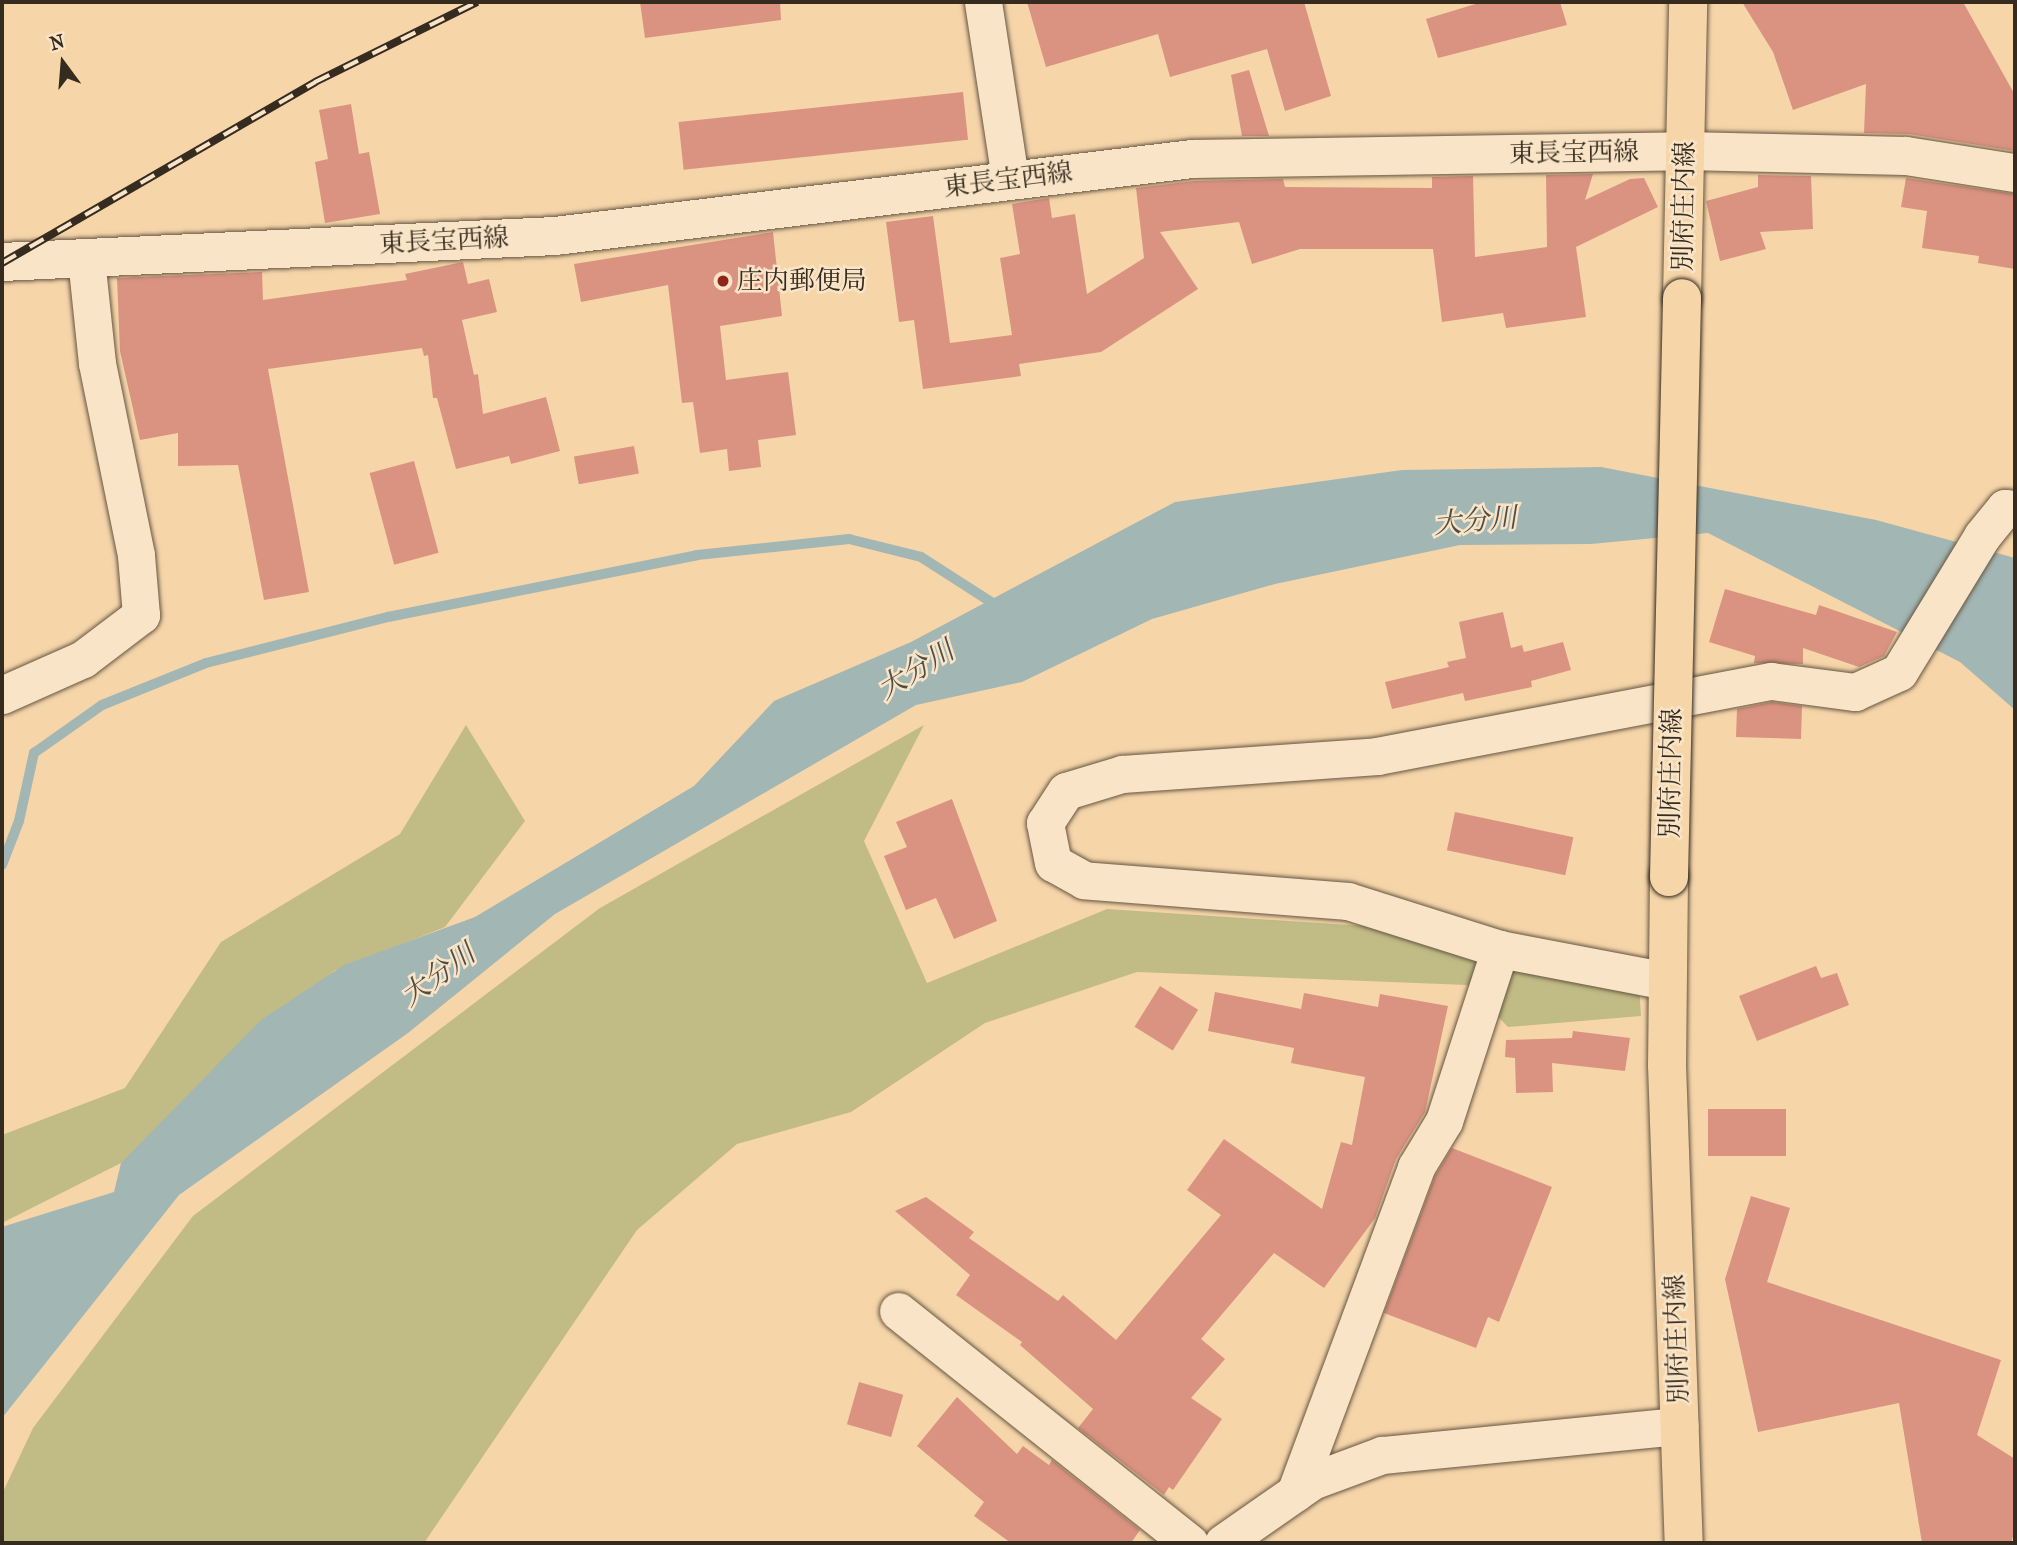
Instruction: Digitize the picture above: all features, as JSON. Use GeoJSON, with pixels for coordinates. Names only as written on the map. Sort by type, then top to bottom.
{"type":"FeatureCollection","features":[{"type":"Feature","properties":{"kind":"main road","name":"別府庄内線"},"geometry":{"type":"LineString","coordinates":[[1684,1543],[1667,981],[1688,2]]}},
{"type":"Feature","properties":{"kind":"main road","name":"東長宝西線"},"geometry":{"type":"LineString","coordinates":[[2,262],[555,236],[1192,159],[1685,152],[1906,156],[2015,173]]}},
{"type":"Feature","properties":{"kind":"street"},"geometry":{"type":"LineString","coordinates":[[983,2],[1010,179]]}},
{"type":"Feature","properties":{"kind":"street"},"geometry":{"type":"LineString","coordinates":[[2,695],[83,659],[141,615],[136,555],[97,363],[86,258]]}},
{"type":"Feature","properties":{"kind":"street"},"geometry":{"type":"LineString","coordinates":[[1667,981],[1500,949],[1348,901],[1084,880],[1053,863],[1045,823],[1066,791],[1122,774],[1377,756],[1771,681],[1855,692],[1899,673],[1982,536],[2005,508],[2015,509]]}},
{"type":"Feature","properties":{"kind":"street"},"geometry":{"type":"LineString","coordinates":[[1295,1493],[1416,1167],[1444,1121],[1500,949]]}},
{"type":"Feature","properties":{"kind":"street"},"geometry":{"type":"LineString","coordinates":[[898,1311],[1190,1543]]}},
{"type":"Feature","properties":{"kind":"street"},"geometry":{"type":"LineString","coordinates":[[1223,1543],[1312,1481],[1382,1455],[1680,1426]]}},
{"type":"Feature","properties":{"kind":"shaded area"},"geometry":{"type":"Polygon","coordinates":[[[466,725],[525,821],[445,927],[334,971],[121,1163],[2,1223],[2,1135],[125,1088],[221,942],[400,834],[466,725]]]}},
{"type":"Feature","properties":{"kind":"shaded area"},"geometry":{"type":"Polygon","coordinates":[[[924,725],[864,841],[927,983],[1107,909],[1486,934],[1639,985],[1641,1016],[1508,1027],[1467,985],[1137,972],[985,1023],[851,1112],[737,1144],[637,1230],[424,1543],[2,1543],[2,1494],[33,1428],[193,1216],[600,908],[924,725]]]}},
{"type":"Feature","properties":{"kind":"water","name":"大分川"},"geometry":{"type":"Polygon","coordinates":[[[1601,467],[1876,520],[2015,558],[2015,710],[1960,662],[1708,533],[1591,544],[1460,545],[1275,584],[1152,619],[1022,682],[916,705],[555,914],[408,1033],[179,1195],[2,1418],[2,1227],[114,1192],[121,1163],[261,1020],[344,965],[475,917],[694,786],[774,701],[911,642],[1175,502],[1402,470],[1601,467]]]}},
{"type":"Feature","properties":{"kind":"building"},"geometry":{"type":"Polygon","coordinates":[[[640,2],[780,2],[781,20],[645,38],[640,2]]]}},
{"type":"Feature","properties":{"kind":"building"},"geometry":{"type":"Polygon","coordinates":[[[1027,2],[1304,2],[1331,96],[1285,111],[1267,49],[1170,77],[1158,34],[1046,67],[1027,2]]]}},
{"type":"Feature","properties":{"kind":"building"},"geometry":{"type":"Polygon","coordinates":[[[1482,2],[1560,2],[1567,25],[1438,58],[1426,19],[1482,2]]]}},
{"type":"Feature","properties":{"kind":"building"},"geometry":{"type":"Polygon","coordinates":[[[1742,2],[1963,2],[2015,95],[2015,151],[1909,134],[1864,133],[1866,84],[1793,110],[1773,52],[1742,2]]]}},
{"type":"Feature","properties":{"kind":"building"},"geometry":{"type":"Polygon","coordinates":[[[1249,70],[1269,136],[1242,136],[1231,75],[1249,70]]]}},
{"type":"Feature","properties":{"kind":"building"},"geometry":{"type":"Polygon","coordinates":[[[963,92],[968,140],[684,170],[679,122],[963,92]]]}},
{"type":"Feature","properties":{"kind":"building"},"geometry":{"type":"Polygon","coordinates":[[[351,104],[359,154],[369,152],[380,214],[325,223],[315,162],[328,159],[319,110],[351,104]]]}},
{"type":"Feature","properties":{"kind":"building"},"geometry":{"type":"Polygon","coordinates":[[[1593,174],[1585,200],[1630,179],[1644,178],[1658,207],[1576,247],[1586,317],[1506,328],[1503,313],[1442,322],[1433,249],[1300,249],[1252,264],[1239,222],[1160,232],[1198,289],[1101,352],[1019,364],[1021,376],[923,389],[914,320],[899,322],[886,222],[933,216],[950,343],[1012,335],[1000,258],[1020,254],[1012,204],[1049,198],[1052,218],[1075,214],[1087,294],[1144,258],[1136,188],[1194,181],[1283,179],[1285,187],[1432,188],[1432,177],[1473,176],[1475,257],[1547,247],[1546,175],[1593,174]]]}},
{"type":"Feature","properties":{"kind":"building"},"geometry":{"type":"Polygon","coordinates":[[[1758,175],[1811,176],[1813,229],[1760,232],[1766,249],[1720,261],[1706,201],[1758,187],[1758,175]]]}},
{"type":"Feature","properties":{"kind":"building"},"geometry":{"type":"Polygon","coordinates":[[[1906,178],[2015,194],[2015,269],[1978,263],[1979,256],[1922,248],[1927,211],[1901,207],[1906,178]]]}},
{"type":"Feature","properties":{"kind":"building"},"geometry":{"type":"Polygon","coordinates":[[[773,232],[782,316],[720,326],[726,380],[788,372],[796,435],[758,440],[761,467],[729,471],[727,449],[700,453],[693,402],[682,403],[668,285],[581,302],[574,264],[773,232]]]}},
{"type":"Feature","properties":{"kind":"building"},"geometry":{"type":"Polygon","coordinates":[[[463,262],[468,284],[489,279],[497,312],[462,320],[474,375],[478,374],[483,414],[546,397],[560,451],[511,464],[509,456],[456,469],[437,398],[433,398],[428,355],[424,356],[422,348],[268,369],[309,592],[264,600],[238,465],[178,466],[178,433],[140,440],[120,351],[117,278],[262,272],[263,300],[407,280],[405,274],[463,262]]]}},
{"type":"Feature","properties":{"kind":"building"},"geometry":{"type":"Polygon","coordinates":[[[634,446],[639,474],[579,484],[574,457],[634,446]]]}},
{"type":"Feature","properties":{"kind":"building"},"geometry":{"type":"Polygon","coordinates":[[[414,461],[439,553],[394,565],[370,473],[414,461]]]}},
{"type":"Feature","properties":{"kind":"building"},"geometry":{"type":"Polygon","coordinates":[[[1725,589],[1816,615],[1819,605],[1897,632],[1884,656],[1859,667],[1803,648],[1803,664],[1754,663],[1755,656],[1709,642],[1725,589]]]}},
{"type":"Feature","properties":{"kind":"building"},"geometry":{"type":"Polygon","coordinates":[[[1503,612],[1511,648],[1522,645],[1524,652],[1563,642],[1571,670],[1531,681],[1532,687],[1465,701],[1463,693],[1392,709],[1385,682],[1449,667],[1447,662],[1466,658],[1459,622],[1503,612]]]}},
{"type":"Feature","properties":{"kind":"building"},"geometry":{"type":"Polygon","coordinates":[[[1772,702],[1802,706],[1801,739],[1736,737],[1737,709],[1772,702]]]}},
{"type":"Feature","properties":{"kind":"building"},"geometry":{"type":"Polygon","coordinates":[[[952,799],[997,921],[954,939],[936,898],[906,910],[884,856],[907,847],[896,822],[952,799]]]}},
{"type":"Feature","properties":{"kind":"building"},"geometry":{"type":"Polygon","coordinates":[[[1455,812],[1573,837],[1565,875],[1447,850],[1455,812]]]}},
{"type":"Feature","properties":{"kind":"building"},"geometry":{"type":"Polygon","coordinates":[[[1816,966],[1821,978],[1837,973],[1849,1005],[1757,1041],[1739,996],[1816,966]]]}},
{"type":"Feature","properties":{"kind":"building"},"geometry":{"type":"Polygon","coordinates":[[[1160,986],[1198,1010],[1173,1051],[1135,1027],[1160,986]]]}},
{"type":"Feature","properties":{"kind":"building"},"geometry":{"type":"Polygon","coordinates":[[[1215,992],[1301,1009],[1304,993],[1378,1007],[1380,994],[1448,1006],[1425,1112],[1396,1159],[1375,1218],[1324,1288],[1274,1253],[1201,1339],[1225,1359],[1191,1398],[1222,1419],[1173,1490],[1169,1487],[1164,1495],[1078,1428],[1093,1409],[1020,1345],[1022,1342],[956,1295],[970,1275],[895,1211],[926,1197],[974,1232],[969,1238],[1058,1301],[1063,1295],[1116,1340],[1221,1215],[1187,1190],[1224,1139],[1322,1209],[1341,1142],[1352,1145],[1365,1077],[1291,1063],[1294,1048],[1208,1031],[1215,992]]]}},
{"type":"Feature","properties":{"kind":"building"},"geometry":{"type":"Polygon","coordinates":[[[1573,1031],[1630,1038],[1625,1071],[1552,1063],[1553,1092],[1516,1093],[1515,1058],[1505,1057],[1506,1040],[1572,1038],[1573,1031]]]}},
{"type":"Feature","properties":{"kind":"building"},"geometry":{"type":"Polygon","coordinates":[[[1708,1109],[1786,1109],[1786,1156],[1708,1156],[1708,1109]]]}},
{"type":"Feature","properties":{"kind":"building"},"geometry":{"type":"Polygon","coordinates":[[[1452,1148],[1552,1187],[1499,1322],[1488,1317],[1476,1348],[1384,1313],[1435,1176],[1452,1148]]]}},
{"type":"Feature","properties":{"kind":"building"},"geometry":{"type":"Polygon","coordinates":[[[1751,1196],[1790,1208],[1767,1282],[2001,1360],[1977,1435],[2015,1459],[2015,1530],[2011,1543],[1922,1543],[1899,1403],[1758,1432],[1725,1279],[1751,1196]]]}},
{"type":"Feature","properties":{"kind":"building"},"geometry":{"type":"Polygon","coordinates":[[[859,1382],[903,1395],[891,1437],[847,1424],[859,1382]]]}},
{"type":"Feature","properties":{"kind":"building"},"geometry":{"type":"Polygon","coordinates":[[[957,1397],[1017,1454],[1023,1446],[1049,1465],[1052,1460],[1140,1530],[1131,1543],[1011,1543],[974,1516],[984,1502],[917,1446],[957,1397]]]}},
{"type":"Feature","properties":{"kind":"waterway"},"geometry":{"type":"LineString","coordinates":[[2,865],[19,821],[34,753],[102,705],[206,663],[388,617],[697,555],[849,539],[921,557],[999,607]]}},
{"type":"Feature","properties":{"kind":"railway"},"geometry":{"type":"LineString","coordinates":[[2,263],[315,82],[477,2]]}},
{"type":"Feature","properties":{"kind":"place","name":"庄内郵便局"},"geometry":{"type":"Point","coordinates":[723,281]}}]}
